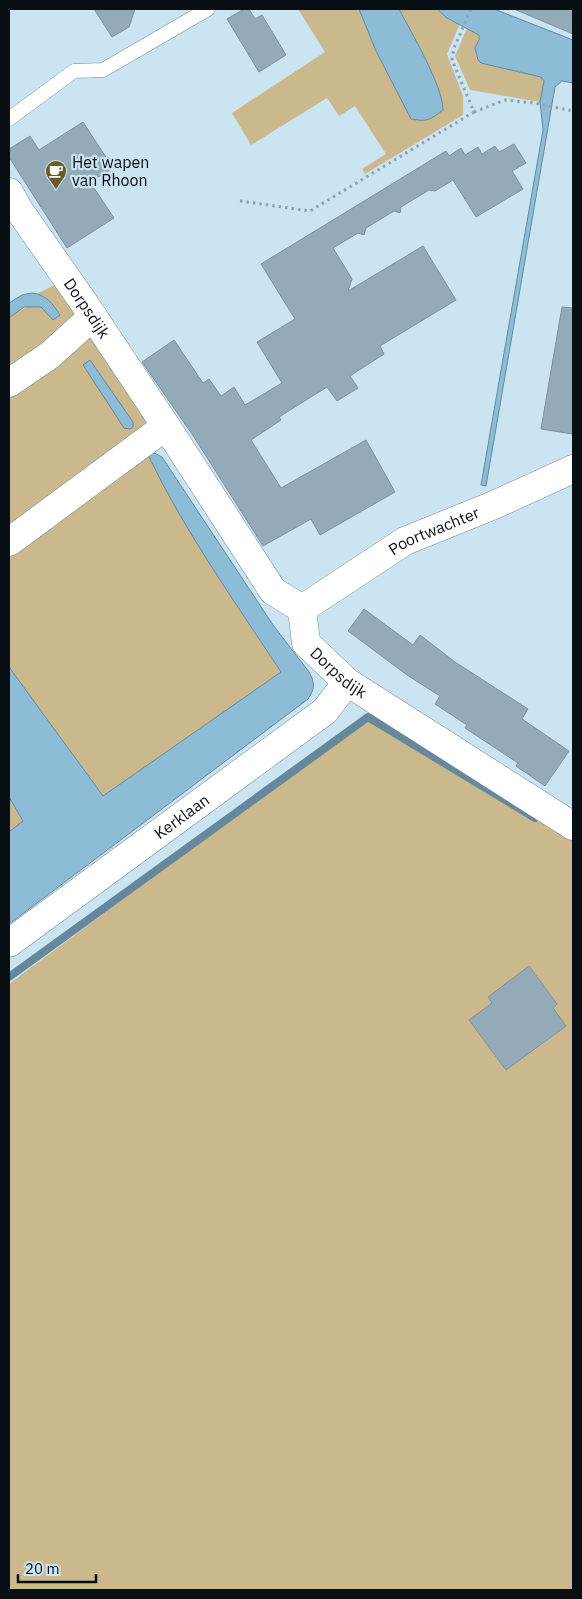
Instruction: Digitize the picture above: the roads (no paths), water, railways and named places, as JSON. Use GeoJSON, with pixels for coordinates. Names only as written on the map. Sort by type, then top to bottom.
{"type":"FeatureCollection","features":[{"type":"Feature","properties":{"kind":"street","name":"Dorpsdijk"},"geometry":{"type":"LineString","coordinates":[[9,192],[19,210],[93,316],[166,426],[273,591],[302,609],[306,643],[347,682],[573,826]]}},
{"type":"Feature","properties":{"kind":"street"},"geometry":{"type":"LineString","coordinates":[[9,383],[50,355],[93,316]]}},
{"type":"Feature","properties":{"kind":"street"},"geometry":{"type":"LineString","coordinates":[[9,542],[166,426]]}},
{"type":"Feature","properties":{"kind":"street","name":"Poortwachter"},"geometry":{"type":"LineString","coordinates":[[302,609],[405,541],[494,505],[573,469]]}},
{"type":"Feature","properties":{"kind":"street","name":"Kerklaan"},"geometry":{"type":"LineString","coordinates":[[9,943],[325,711],[347,682]]}},
{"type":"Feature","properties":{"kind":"lane"},"geometry":{"type":"LineString","coordinates":[[9,119],[74,71],[103,70],[208,9]]}},
{"type":"Feature","properties":{"kind":"water"},"geometry":{"type":"Polygon","coordinates":[[[359,9],[399,9],[438,87],[443,110],[428,119],[411,119],[376,51],[359,9]]]}},
{"type":"Feature","properties":{"kind":"water"},"geometry":{"type":"Polygon","coordinates":[[[437,9],[494,9],[573,40],[573,83],[562,81],[555,87],[486,486],[481,485],[543,130],[540,102],[544,81],[541,77],[481,63],[478,60],[475,48],[479,35],[447,18],[437,9]]]}},
{"type":"Feature","properties":{"kind":"water"},"geometry":{"type":"Polygon","coordinates":[[[32,293],[49,300],[60,315],[53,320],[41,307],[24,307],[9,318],[9,303],[22,295],[32,293]]]}},
{"type":"Feature","properties":{"kind":"water"},"geometry":{"type":"Polygon","coordinates":[[[90,360],[133,422],[133,427],[130,429],[124,428],[83,365],[90,360]]]}},
{"type":"Feature","properties":{"kind":"water"},"geometry":{"type":"Polygon","coordinates":[[[152,452],[162,457],[273,625],[309,672],[313,682],[313,689],[308,699],[9,924],[9,832],[23,821],[9,797],[9,667],[103,796],[281,672],[178,512],[148,455],[152,452]]]}},
{"type":"Feature","properties":{"kind":"waterway"},"geometry":{"type":"LineString","coordinates":[[9,977],[368,717],[535,818]]}},
{"type":"Feature","properties":{"kind":"place","name":"Het wapen van Rhoon"},"geometry":{"type":"Point","coordinates":[56,190]}}]}
